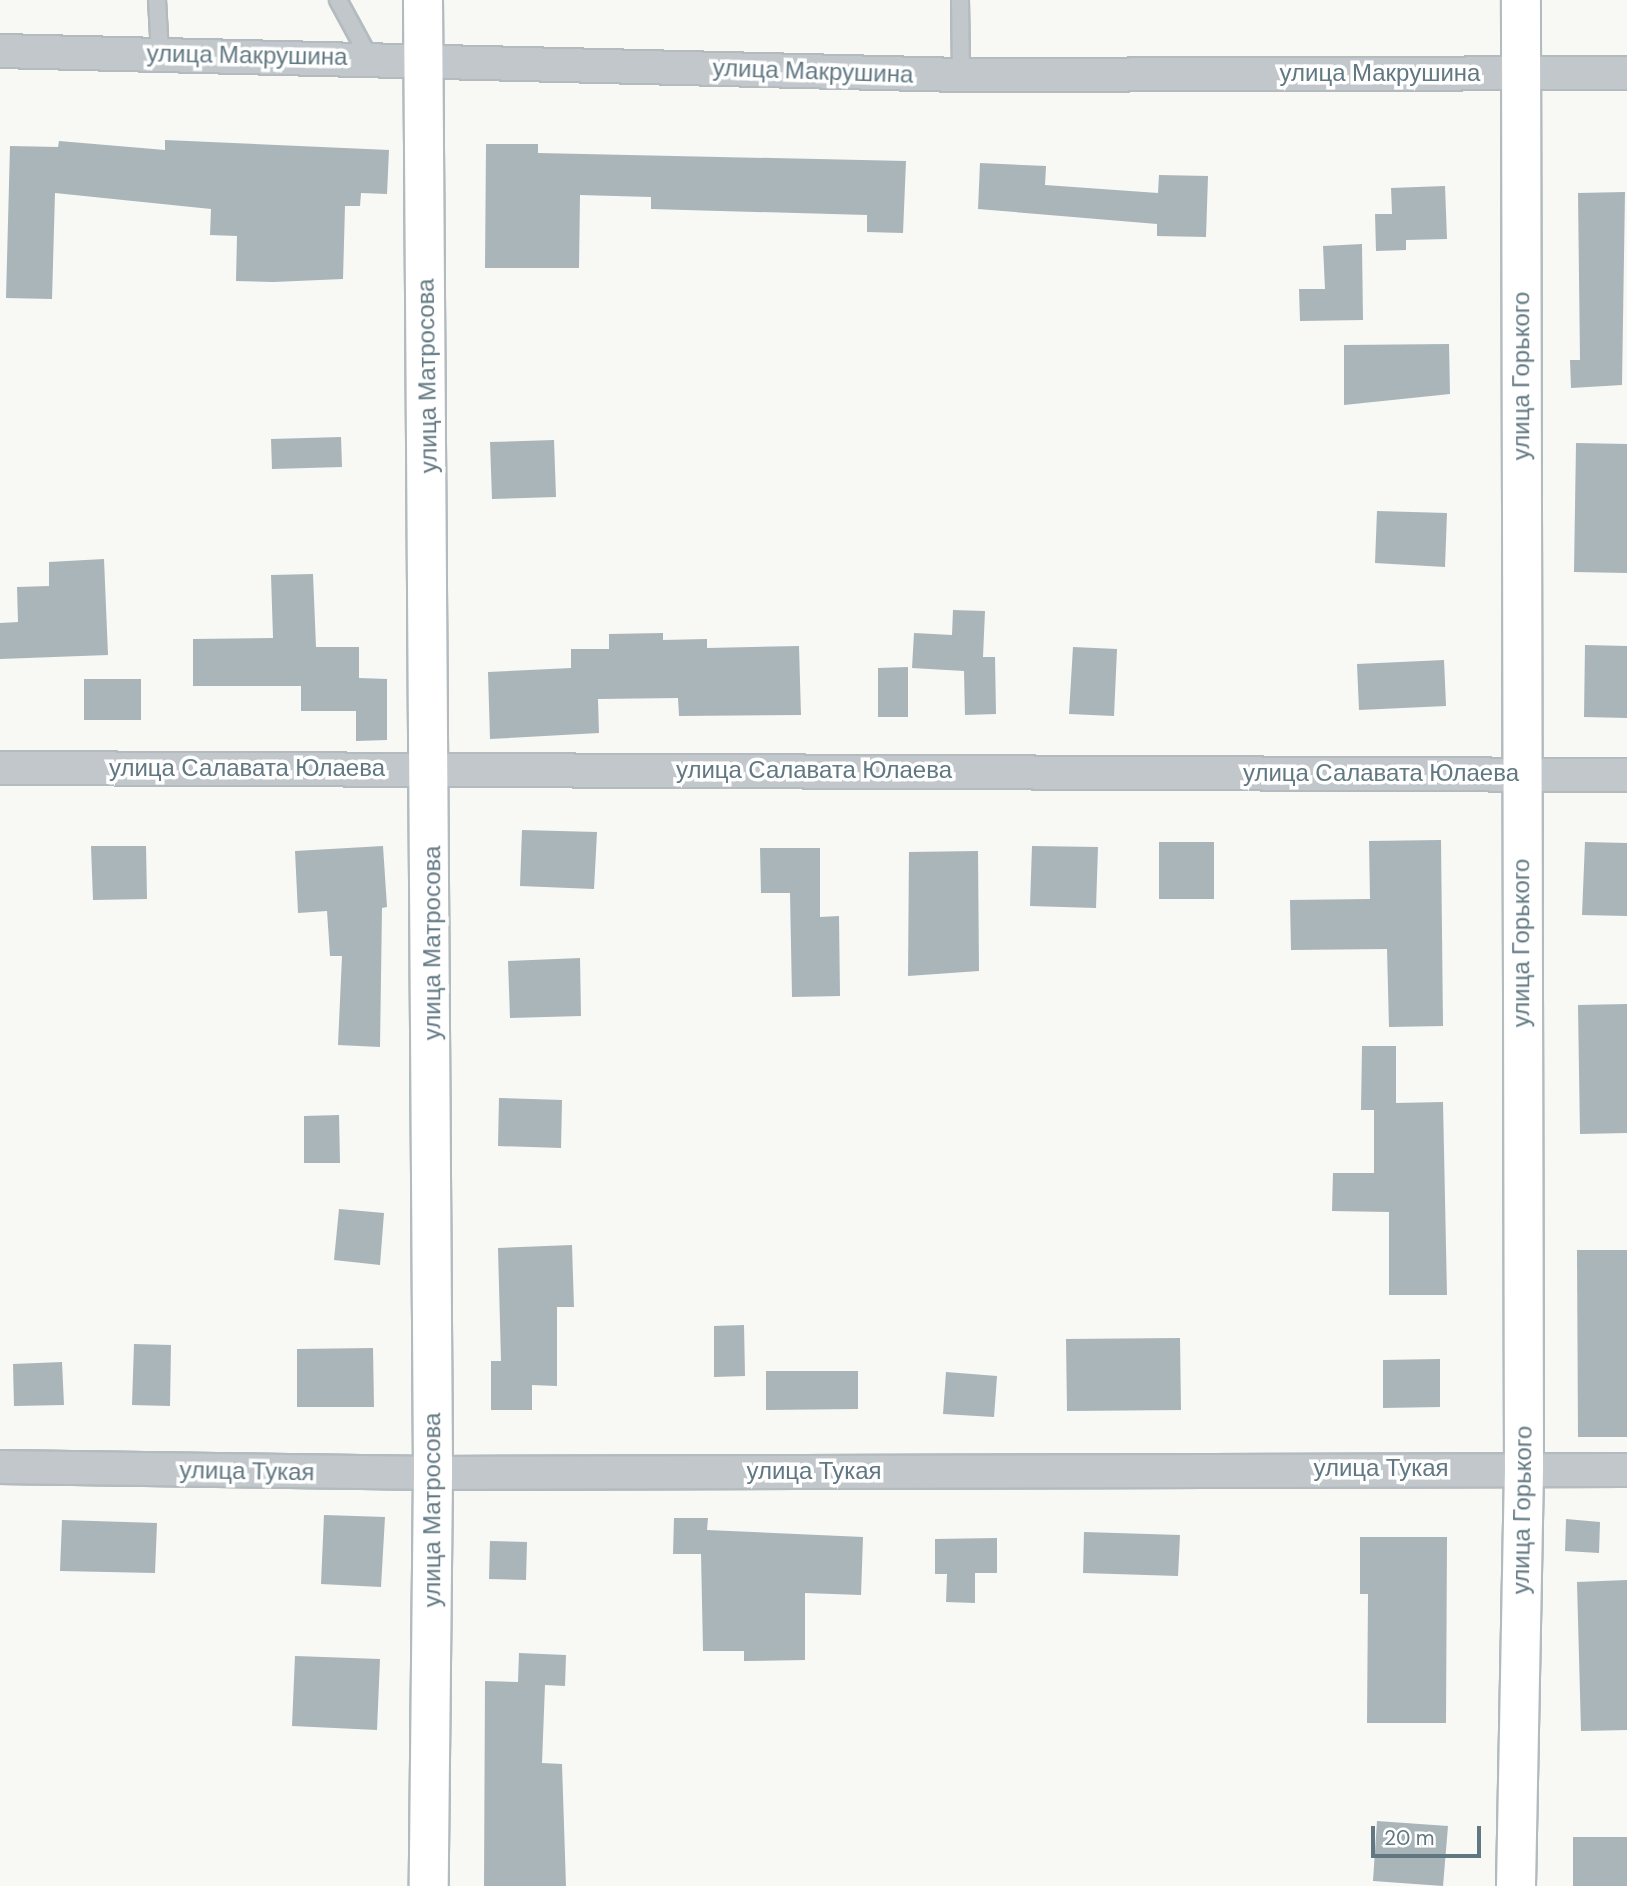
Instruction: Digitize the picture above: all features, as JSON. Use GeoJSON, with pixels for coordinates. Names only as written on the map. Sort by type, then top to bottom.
{"type":"FeatureCollection","features":[{"type":"Feature","properties":{"kind":"street","name":"улица Матросова"},"geometry":{"type":"LineString","coordinates":[[424,0],[431,768],[433,1473],[429,1886]]}},
{"type":"Feature","properties":{"kind":"street","name":"улица Горького"},"geometry":{"type":"LineString","coordinates":[[1516,1886],[1524,1467],[1521,0]]}},
{"type":"Feature","properties":{"kind":"street","name":"улица Макрушина"},"geometry":{"type":"LineString","coordinates":[[0,51],[369,57],[961,75],[1627,73]]}},
{"type":"Feature","properties":{"kind":"street","name":"улица Салавата Юлаева"},"geometry":{"type":"LineString","coordinates":[[0,768],[1627,775]]}},
{"type":"Feature","properties":{"kind":"street","name":"улица Тукая"},"geometry":{"type":"LineString","coordinates":[[0,1467],[433,1473],[1524,1467],[1627,1470]]}},
{"type":"Feature","properties":{"kind":"lane"},"geometry":{"type":"LineString","coordinates":[[157,0],[160,54]]}},
{"type":"Feature","properties":{"kind":"lane"},"geometry":{"type":"LineString","coordinates":[[338,0],[369,57]]}},
{"type":"Feature","properties":{"kind":"lane"},"geometry":{"type":"LineString","coordinates":[[960,0],[961,75]]}},
{"type":"Feature","properties":{"kind":"building"},"geometry":{"type":"Polygon","coordinates":[[[165,140],[389,150],[387,194],[361,193],[360,206],[345,206],[343,279],[273,282],[236,281],[237,236],[210,235],[211,209],[55,193],[52,299],[6,298],[10,146],[58,147],[59,141],[165,150],[165,140]]]}},
{"type":"Feature","properties":{"kind":"building"},"geometry":{"type":"Polygon","coordinates":[[[486,144],[538,144],[538,153],[906,161],[903,233],[867,232],[867,215],[651,209],[651,197],[580,195],[579,268],[485,268],[486,144]]]}},
{"type":"Feature","properties":{"kind":"building"},"geometry":{"type":"Polygon","coordinates":[[[980,163],[1046,166],[1045,185],[1158,193],[1159,175],[1208,176],[1206,237],[1157,236],[1157,224],[978,209],[980,163]]]}},
{"type":"Feature","properties":{"kind":"building"},"geometry":{"type":"Polygon","coordinates":[[[1445,186],[1447,239],[1406,240],[1406,250],[1376,251],[1375,214],[1392,214],[1391,188],[1445,186]]]}},
{"type":"Feature","properties":{"kind":"building"},"geometry":{"type":"Polygon","coordinates":[[[1625,192],[1622,385],[1571,388],[1570,360],[1580,360],[1578,193],[1625,192]]]}},
{"type":"Feature","properties":{"kind":"building"},"geometry":{"type":"Polygon","coordinates":[[[1362,244],[1363,320],[1300,321],[1299,289],[1325,289],[1323,246],[1362,244]]]}},
{"type":"Feature","properties":{"kind":"building"},"geometry":{"type":"Polygon","coordinates":[[[1449,344],[1450,394],[1344,405],[1344,345],[1449,344]]]}},
{"type":"Feature","properties":{"kind":"building"},"geometry":{"type":"Polygon","coordinates":[[[341,437],[342,467],[272,469],[271,439],[341,437]]]}},
{"type":"Feature","properties":{"kind":"building"},"geometry":{"type":"Polygon","coordinates":[[[554,440],[556,497],[492,499],[490,442],[554,440]]]}},
{"type":"Feature","properties":{"kind":"building"},"geometry":{"type":"Polygon","coordinates":[[[1576,443],[1627,444],[1627,573],[1574,572],[1576,443]]]}},
{"type":"Feature","properties":{"kind":"building"},"geometry":{"type":"Polygon","coordinates":[[[1377,511],[1447,513],[1445,567],[1375,563],[1377,511]]]}},
{"type":"Feature","properties":{"kind":"building"},"geometry":{"type":"Polygon","coordinates":[[[104,559],[108,655],[0,659],[0,623],[18,622],[17,587],[49,586],[49,562],[104,559]]]}},
{"type":"Feature","properties":{"kind":"building"},"geometry":{"type":"Polygon","coordinates":[[[313,574],[316,647],[359,647],[359,678],[387,679],[387,740],[356,741],[356,711],[301,711],[301,686],[193,686],[193,639],[273,638],[271,575],[313,574]]]}},
{"type":"Feature","properties":{"kind":"building"},"geometry":{"type":"Polygon","coordinates":[[[953,610],[985,611],[983,657],[995,657],[996,714],[965,715],[964,671],[912,668],[914,633],[952,635],[953,610]]]}},
{"type":"Feature","properties":{"kind":"building"},"geometry":{"type":"Polygon","coordinates":[[[663,633],[663,640],[707,639],[707,648],[799,646],[801,715],[679,716],[678,698],[598,699],[599,733],[490,739],[488,672],[571,668],[571,649],[609,649],[609,634],[663,633]]]}},
{"type":"Feature","properties":{"kind":"building"},"geometry":{"type":"Polygon","coordinates":[[[1585,645],[1627,646],[1627,718],[1584,717],[1585,645]]]}},
{"type":"Feature","properties":{"kind":"building"},"geometry":{"type":"Polygon","coordinates":[[[1073,647],[1117,649],[1114,716],[1069,714],[1073,647]]]}},
{"type":"Feature","properties":{"kind":"building"},"geometry":{"type":"Polygon","coordinates":[[[1444,660],[1446,706],[1359,710],[1357,664],[1444,660]]]}},
{"type":"Feature","properties":{"kind":"building"},"geometry":{"type":"Polygon","coordinates":[[[908,667],[908,717],[878,717],[878,668],[908,667]]]}},
{"type":"Feature","properties":{"kind":"building"},"geometry":{"type":"Polygon","coordinates":[[[84,679],[141,679],[141,720],[84,720],[84,679]]]}},
{"type":"Feature","properties":{"kind":"building"},"geometry":{"type":"Polygon","coordinates":[[[522,830],[597,832],[594,889],[520,886],[522,830]]]}},
{"type":"Feature","properties":{"kind":"building"},"geometry":{"type":"Polygon","coordinates":[[[1441,840],[1443,1026],[1389,1027],[1387,949],[1291,950],[1290,900],[1370,899],[1369,841],[1441,840]]]}},
{"type":"Feature","properties":{"kind":"building"},"geometry":{"type":"Polygon","coordinates":[[[1159,842],[1214,842],[1214,899],[1159,899],[1159,842]]]}},
{"type":"Feature","properties":{"kind":"building"},"geometry":{"type":"Polygon","coordinates":[[[1585,842],[1627,843],[1627,916],[1582,915],[1585,842]]]}},
{"type":"Feature","properties":{"kind":"building"},"geometry":{"type":"Polygon","coordinates":[[[91,846],[146,846],[147,899],[93,900],[91,846]]]}},
{"type":"Feature","properties":{"kind":"building"},"geometry":{"type":"Polygon","coordinates":[[[383,846],[387,907],[382,908],[380,1047],[338,1045],[342,956],[330,956],[327,911],[298,913],[295,851],[383,846]]]}},
{"type":"Feature","properties":{"kind":"building"},"geometry":{"type":"Polygon","coordinates":[[[1032,846],[1098,847],[1096,908],[1030,906],[1032,846]]]}},
{"type":"Feature","properties":{"kind":"building"},"geometry":{"type":"Polygon","coordinates":[[[760,848],[820,848],[820,917],[839,916],[840,996],[792,997],[790,893],[761,893],[760,848]]]}},
{"type":"Feature","properties":{"kind":"building"},"geometry":{"type":"Polygon","coordinates":[[[978,851],[979,971],[908,976],[909,852],[978,851]]]}},
{"type":"Feature","properties":{"kind":"building"},"geometry":{"type":"Polygon","coordinates":[[[580,958],[581,1016],[510,1018],[508,961],[580,958]]]}},
{"type":"Feature","properties":{"kind":"building"},"geometry":{"type":"Polygon","coordinates":[[[1627,1004],[1627,1133],[1580,1134],[1578,1005],[1627,1004]]]}},
{"type":"Feature","properties":{"kind":"building"},"geometry":{"type":"Polygon","coordinates":[[[1362,1046],[1396,1046],[1396,1103],[1443,1102],[1447,1295],[1389,1295],[1389,1212],[1332,1211],[1333,1173],[1374,1173],[1374,1110],[1361,1110],[1362,1046]]]}},
{"type":"Feature","properties":{"kind":"building"},"geometry":{"type":"Polygon","coordinates":[[[499,1098],[562,1100],[561,1148],[498,1146],[499,1098]]]}},
{"type":"Feature","properties":{"kind":"building"},"geometry":{"type":"Polygon","coordinates":[[[339,1115],[340,1163],[304,1163],[304,1116],[339,1115]]]}},
{"type":"Feature","properties":{"kind":"building"},"geometry":{"type":"Polygon","coordinates":[[[339,1209],[384,1213],[380,1265],[334,1260],[339,1209]]]}},
{"type":"Feature","properties":{"kind":"building"},"geometry":{"type":"Polygon","coordinates":[[[572,1245],[574,1307],[557,1307],[557,1386],[532,1385],[532,1410],[491,1410],[491,1361],[501,1361],[498,1248],[572,1245]]]}},
{"type":"Feature","properties":{"kind":"building"},"geometry":{"type":"Polygon","coordinates":[[[1577,1250],[1627,1250],[1627,1437],[1578,1437],[1577,1250]]]}},
{"type":"Feature","properties":{"kind":"building"},"geometry":{"type":"Polygon","coordinates":[[[744,1325],[745,1376],[714,1377],[714,1326],[744,1325]]]}},
{"type":"Feature","properties":{"kind":"building"},"geometry":{"type":"Polygon","coordinates":[[[1180,1338],[1181,1410],[1067,1411],[1066,1339],[1180,1338]]]}},
{"type":"Feature","properties":{"kind":"building"},"geometry":{"type":"Polygon","coordinates":[[[134,1344],[171,1345],[170,1406],[132,1405],[134,1344]]]}},
{"type":"Feature","properties":{"kind":"building"},"geometry":{"type":"Polygon","coordinates":[[[373,1348],[374,1407],[297,1407],[297,1349],[373,1348]]]}},
{"type":"Feature","properties":{"kind":"building"},"geometry":{"type":"Polygon","coordinates":[[[1440,1359],[1440,1407],[1383,1408],[1383,1360],[1440,1359]]]}},
{"type":"Feature","properties":{"kind":"building"},"geometry":{"type":"Polygon","coordinates":[[[62,1362],[64,1405],[14,1406],[13,1364],[62,1362]]]}},
{"type":"Feature","properties":{"kind":"building"},"geometry":{"type":"Polygon","coordinates":[[[766,1371],[858,1371],[858,1409],[766,1410],[766,1371]]]}},
{"type":"Feature","properties":{"kind":"building"},"geometry":{"type":"Polygon","coordinates":[[[946,1372],[997,1376],[994,1417],[943,1414],[946,1372]]]}},
{"type":"Feature","properties":{"kind":"building"},"geometry":{"type":"Polygon","coordinates":[[[324,1515],[385,1517],[381,1587],[321,1584],[324,1515]]]}},
{"type":"Feature","properties":{"kind":"building"},"geometry":{"type":"Polygon","coordinates":[[[674,1518],[708,1518],[707,1530],[863,1537],[861,1595],[805,1593],[805,1660],[744,1661],[744,1651],[703,1651],[701,1554],[673,1554],[674,1518]]]}},
{"type":"Feature","properties":{"kind":"building"},"geometry":{"type":"Polygon","coordinates":[[[1566,1519],[1600,1522],[1599,1553],[1565,1551],[1566,1519]]]}},
{"type":"Feature","properties":{"kind":"building"},"geometry":{"type":"Polygon","coordinates":[[[62,1520],[157,1523],[155,1573],[60,1571],[62,1520]]]}},
{"type":"Feature","properties":{"kind":"building"},"geometry":{"type":"Polygon","coordinates":[[[1084,1532],[1180,1535],[1178,1576],[1083,1573],[1084,1532]]]}},
{"type":"Feature","properties":{"kind":"building"},"geometry":{"type":"Polygon","coordinates":[[[1360,1537],[1447,1537],[1446,1723],[1367,1723],[1368,1594],[1360,1594],[1360,1537]]]}},
{"type":"Feature","properties":{"kind":"building"},"geometry":{"type":"Polygon","coordinates":[[[997,1538],[997,1573],[975,1573],[975,1603],[946,1602],[947,1574],[935,1574],[935,1539],[997,1538]]]}},
{"type":"Feature","properties":{"kind":"building"},"geometry":{"type":"Polygon","coordinates":[[[490,1541],[527,1542],[526,1580],[489,1579],[490,1541]]]}},
{"type":"Feature","properties":{"kind":"building"},"geometry":{"type":"Polygon","coordinates":[[[1627,1580],[1627,1730],[1581,1731],[1577,1582],[1627,1580]]]}},
{"type":"Feature","properties":{"kind":"building"},"geometry":{"type":"Polygon","coordinates":[[[519,1653],[566,1655],[565,1686],[545,1685],[542,1763],[562,1764],[566,1886],[484,1886],[485,1681],[518,1682],[519,1653]]]}},
{"type":"Feature","properties":{"kind":"building"},"geometry":{"type":"Polygon","coordinates":[[[295,1656],[380,1659],[377,1730],[292,1726],[295,1656]]]}},
{"type":"Feature","properties":{"kind":"building"},"geometry":{"type":"Polygon","coordinates":[[[1377,1821],[1448,1826],[1443,1886],[1373,1881],[1377,1821]]]}},
{"type":"Feature","properties":{"kind":"building"},"geometry":{"type":"Polygon","coordinates":[[[1573,1837],[1627,1837],[1627,1886],[1573,1886],[1573,1837]]]}}]}
